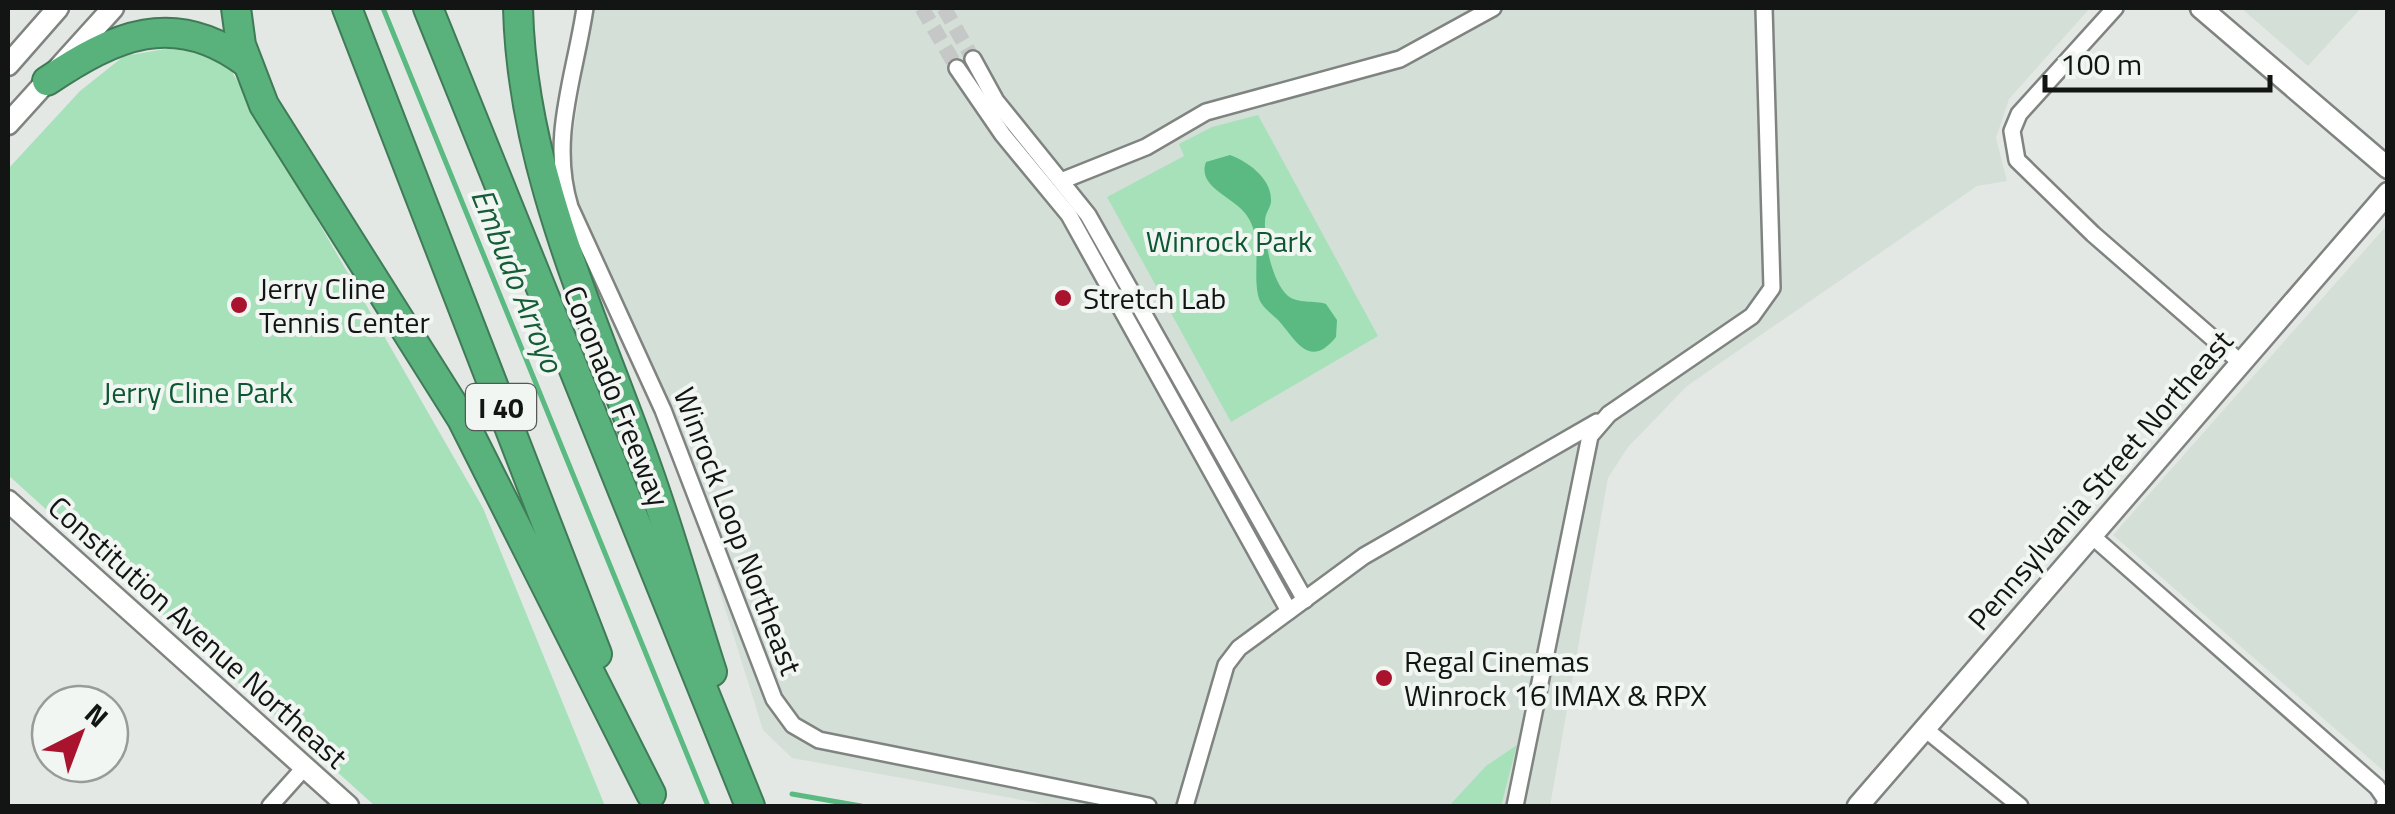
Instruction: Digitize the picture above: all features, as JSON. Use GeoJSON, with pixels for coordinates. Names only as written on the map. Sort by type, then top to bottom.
{"type":"FeatureCollection","features":[{"type":"Feature","properties":{"kind":"highway"},"geometry":{"type":"LineString","coordinates":[[236,8],[247,63],[264,105],[462,419],[654,800]]}},
{"type":"Feature","properties":{"kind":"highway","name":"I 40"},"geometry":{"type":"LineString","coordinates":[[347,8],[654,800]]}},
{"type":"Feature","properties":{"kind":"highway","name":"Coronado Freeway"},"geometry":{"type":"LineString","coordinates":[[428,8],[752,806]]}},
{"type":"Feature","properties":{"kind":"highway"},"geometry":{"type":"LineString","coordinates":[[518,8],[528,118],[548,199],[648,470],[752,806]]}},
{"type":"Feature","properties":{"kind":"highway"},"geometry":{"type":"LineString","coordinates":[[47,81],[95,49],[158,32],[204,38],[247,63]]}},
{"type":"Feature","properties":{"kind":"street"},"geometry":{"type":"LineString","coordinates":[[8,66],[58,8]]}},
{"type":"Feature","properties":{"kind":"street"},"geometry":{"type":"LineString","coordinates":[[8,124],[113,8]]}},
{"type":"Feature","properties":{"kind":"street","name":"Winrock Loop Northeast"},"geometry":{"type":"LineString","coordinates":[[585,8],[560,130],[560,174],[570,207],[663,410],[774,699],[793,725],[818,740],[1148,806]]}},
{"type":"Feature","properties":{"kind":"street"},"geometry":{"type":"LineString","coordinates":[[1061,180],[1138,151],[1206,112],[1400,59],[1493,8]]}},
{"type":"Feature","properties":{"kind":"street"},"geometry":{"type":"LineString","coordinates":[[1185,806],[1226,665],[1239,648],[1388,542],[1609,414],[1760,308],[1772,288],[1764,8]]}},
{"type":"Feature","properties":{"kind":"street"},"geometry":{"type":"LineString","coordinates":[[2115,8],[2019,114],[2012,131],[2017,160],[2093,234],[2240,362]]}},
{"type":"Feature","properties":{"kind":"street"},"geometry":{"type":"LineString","coordinates":[[2201,8],[2388,168]]}},
{"type":"Feature","properties":{"kind":"street"},"geometry":{"type":"LineString","coordinates":[[973,60],[1011,132],[1061,180],[1104,242],[1305,600]]}},
{"type":"Feature","properties":{"kind":"street"},"geometry":{"type":"LineString","coordinates":[[957,68],[1011,132],[1069,215],[1289,611]]}},
{"type":"Feature","properties":{"kind":"street","name":"Pennsylvania Street Northeast"},"geometry":{"type":"LineString","coordinates":[[1858,806],[2388,193]]}},
{"type":"Feature","properties":{"kind":"street"},"geometry":{"type":"LineString","coordinates":[[1516,806],[1586,446],[1609,414]]}},
{"type":"Feature","properties":{"kind":"street","name":"Constitution Avenue Northeast"},"geometry":{"type":"LineString","coordinates":[[8,502],[348,806]]}},
{"type":"Feature","properties":{"kind":"street"},"geometry":{"type":"LineString","coordinates":[[2092,536],[2364,775],[2385,803]]}},
{"type":"Feature","properties":{"kind":"street"},"geometry":{"type":"LineString","coordinates":[[1925,729],[2020,806]]}},
{"type":"Feature","properties":{"kind":"street"},"geometry":{"type":"LineString","coordinates":[[270,806],[304,768]]}},
{"type":"Feature","properties":{"kind":"shaded area"},"geometry":{"type":"Polygon","coordinates":[[[593,8],[2090,8],[2009,99],[1996,138],[2007,181],[1977,186],[1687,386],[1628,447],[1608,478],[1550,806],[1055,806],[792,758],[763,730],[663,410],[570,186],[570,153],[593,8]]]}},
{"type":"Feature","properties":{"kind":"shaded area"},"geometry":{"type":"Polygon","coordinates":[[[2241,8],[2361,8],[2308,66],[2241,8]]]}},
{"type":"Feature","properties":{"kind":"shaded area"},"geometry":{"type":"Polygon","coordinates":[[[1230,155],[1257,171],[1270,191],[1266,239],[1282,290],[1296,300],[1326,304],[1337,320],[1336,337],[1326,347],[1317,351],[1302,348],[1259,299],[1253,228],[1244,211],[1212,186],[1205,171],[1206,162],[1230,155]]]}},
{"type":"Feature","properties":{"kind":"shaded area"},"geometry":{"type":"Polygon","coordinates":[[[2387,225],[2387,774],[2113,535],[2387,225]]]}},
{"type":"Feature","properties":{"kind":"green space","name":"Jerry Cline Park"},"geometry":{"type":"Polygon","coordinates":[[[183,46],[223,60],[231,70],[483,508],[605,806],[375,806],[8,475],[8,169],[80,91],[124,56],[183,46]]]}},
{"type":"Feature","properties":{"kind":"green space","name":"Winrock Park"},"geometry":{"type":"Polygon","coordinates":[[[1258,115],[1378,336],[1231,422],[1107,197],[1184,156],[1179,144],[1212,127],[1258,115]]]}},
{"type":"Feature","properties":{"kind":"green space"},"geometry":{"type":"Polygon","coordinates":[[[1517,745],[1501,806],[1449,806],[1486,766],[1517,745]]]}},
{"type":"Feature","properties":{"kind":"waterway","name":"Embudo Arroyo"},"geometry":{"type":"LineString","coordinates":[[383,8],[708,806]]}},
{"type":"Feature","properties":{"kind":"waterway","name":"Embudo Arroyo"},"geometry":{"type":"LineString","coordinates":[[792,794],[861,806]]}},
{"type":"Feature","properties":{"kind":"tunnel"},"geometry":{"type":"LineString","coordinates":[[922,8],[957,68]]}},
{"type":"Feature","properties":{"kind":"tunnel"},"geometry":{"type":"LineString","coordinates":[[944,8],[973,59]]}},
{"type":"Feature","properties":{"kind":"place","name":"Stretch Lab"},"geometry":{"type":"Point","coordinates":[1063,298]}},
{"type":"Feature","properties":{"kind":"place","name":"Jerry Cline Tennis Center"},"geometry":{"type":"Point","coordinates":[239,305]}},
{"type":"Feature","properties":{"kind":"place","name":"Regal Cinemas Winrock 16 IMAX & RPX"},"geometry":{"type":"Point","coordinates":[1384,678]}}]}
